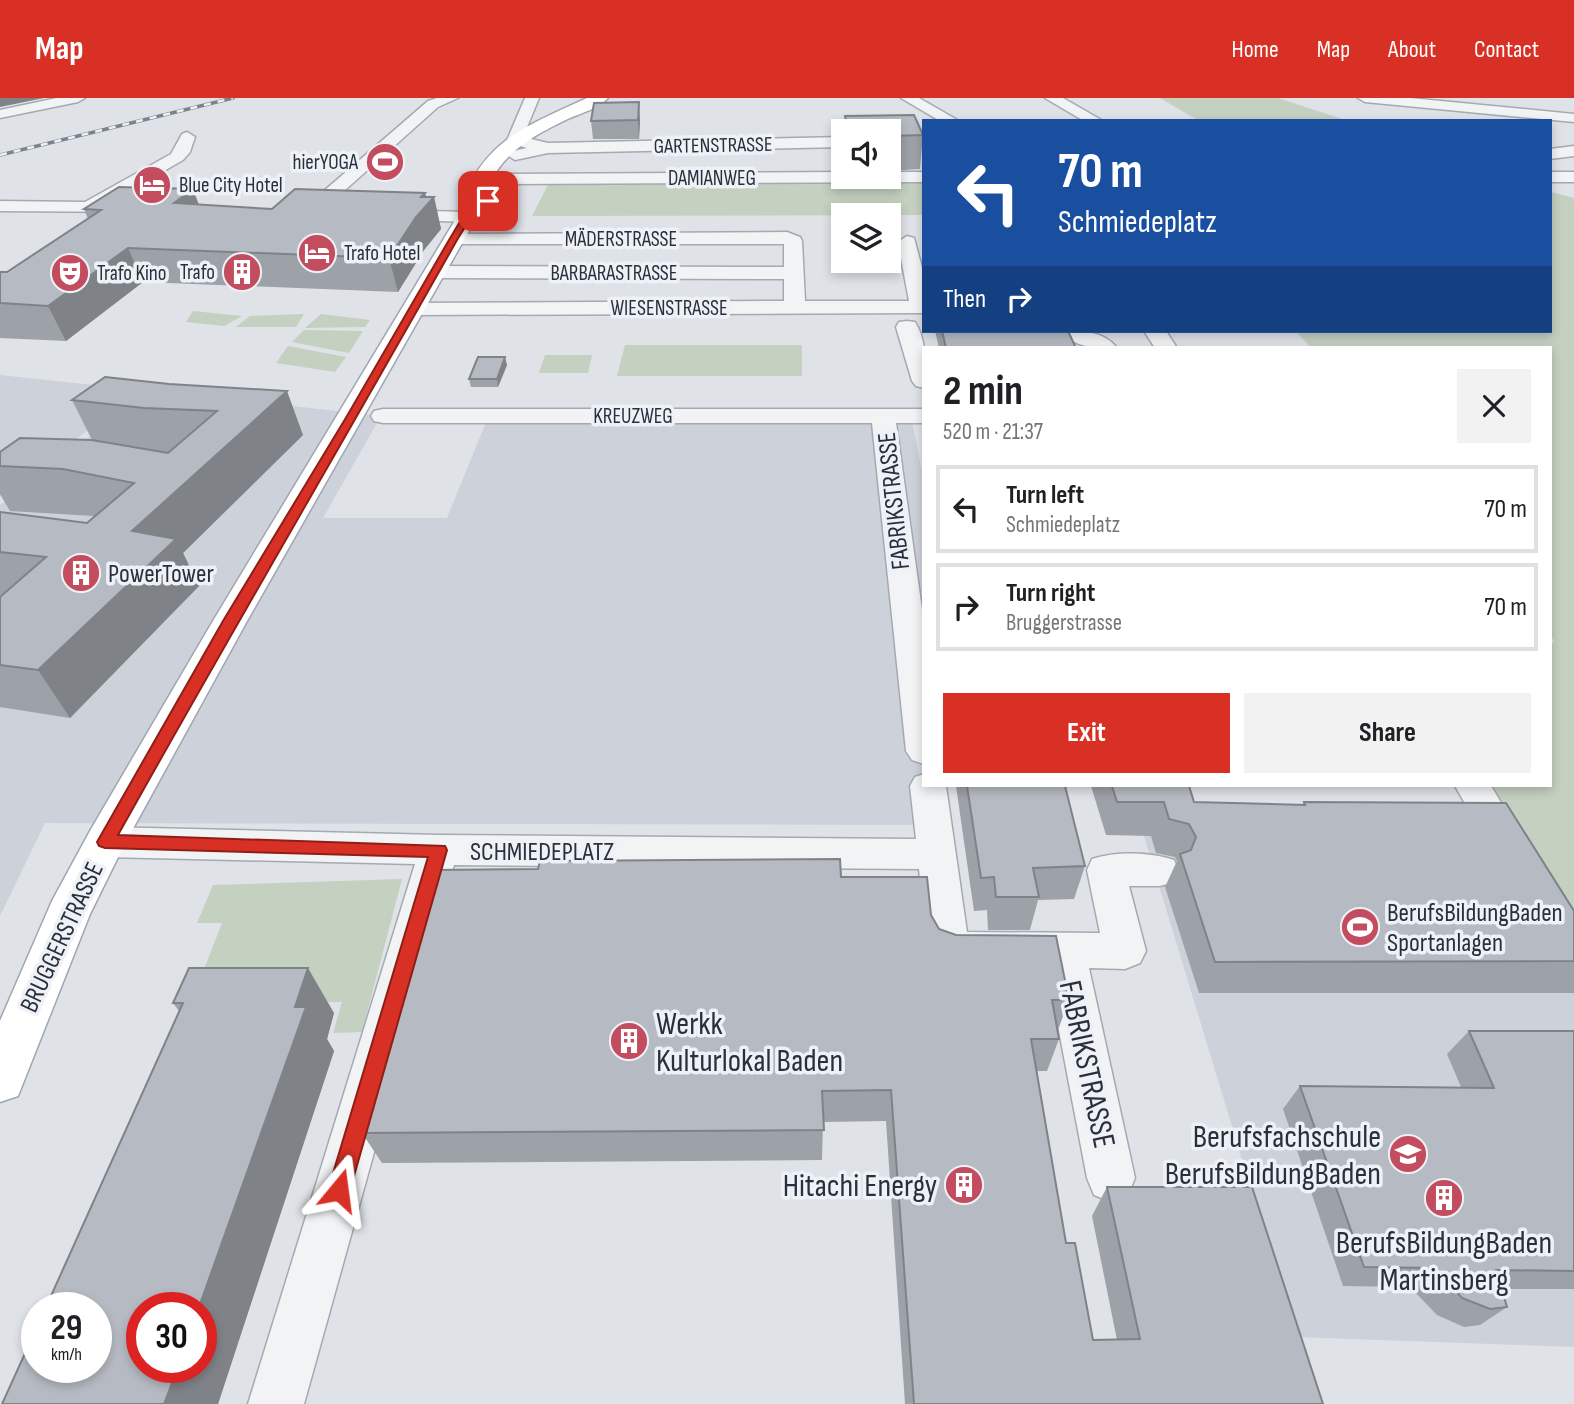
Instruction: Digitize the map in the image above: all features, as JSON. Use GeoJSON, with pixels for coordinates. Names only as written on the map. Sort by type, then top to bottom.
{"type":"FeatureCollection","features":[{"type":"Feature","properties":{"kind":"main road","name":"BRUGGERSTRASSE"},"geometry":{"type":"LineString","coordinates":[[467,217],[469,205],[483,175],[527,143],[600,98]]}},
{"type":"Feature","properties":{"kind":"main road","name":"BRUGGERSTRASSE"},"geometry":{"type":"LineString","coordinates":[[0,1079],[68,914],[105,842],[230,621],[467,217],[488,201],[500,179],[527,143],[617,98]]}},
{"type":"Feature","properties":{"kind":"street"},"geometry":{"type":"LineString","coordinates":[[0,114],[78,98]]}},
{"type":"Feature","properties":{"kind":"street"},"geometry":{"type":"LineString","coordinates":[[335,214],[303,213],[433,104],[451,98]]}},
{"type":"Feature","properties":{"kind":"street"},"geometry":{"type":"LineString","coordinates":[[908,98],[948,119]]}},
{"type":"Feature","properties":{"kind":"street"},"geometry":{"type":"LineString","coordinates":[[1052,98],[1092,119]]}},
{"type":"Feature","properties":{"kind":"street"},"geometry":{"type":"LineString","coordinates":[[1352,98],[1387,108],[1446,119]]}},
{"type":"Feature","properties":{"kind":"street"},"geometry":{"type":"LineString","coordinates":[[1365,98],[1574,118]]}},
{"type":"Feature","properties":{"kind":"street"},"geometry":{"type":"LineString","coordinates":[[527,143],[519,124],[530,105]]}},
{"type":"Feature","properties":{"kind":"street"},"geometry":{"type":"LineString","coordinates":[[1552,136],[1574,140]]}},
{"type":"Feature","properties":{"kind":"street"},"geometry":{"type":"LineString","coordinates":[[87,208],[177,157],[182,152],[187,137]]}},
{"type":"Feature","properties":{"kind":"street"},"geometry":{"type":"LineString","coordinates":[[901,142],[922,141]]}},
{"type":"Feature","properties":{"kind":"street","name":"GARTENSTRASSE"},"geometry":{"type":"LineString","coordinates":[[527,143],[583,147],[831,142]]}},
{"type":"Feature","properties":{"kind":"street"},"geometry":{"type":"LineString","coordinates":[[1552,154],[1574,151]]}},
{"type":"Feature","properties":{"kind":"street","name":"DAMIANWEG"},"geometry":{"type":"LineString","coordinates":[[500,179],[922,177]]}},
{"type":"Feature","properties":{"kind":"street"},"geometry":{"type":"LineString","coordinates":[[1552,177],[1574,177]]}},
{"type":"Feature","properties":{"kind":"street"},"geometry":{"type":"LineString","coordinates":[[0,206],[150,209]]}},
{"type":"Feature","properties":{"kind":"street"},"geometry":{"type":"LineString","coordinates":[[374,215],[467,217]]}},
{"type":"Feature","properties":{"kind":"street","name":"MÄDERSTRASSE"},"geometry":{"type":"LineString","coordinates":[[453,240],[789,239],[793,242],[794,273]]}},
{"type":"Feature","properties":{"kind":"street"},"geometry":{"type":"LineString","coordinates":[[907,242],[922,303]]}},
{"type":"Feature","properties":{"kind":"street","name":"BARBARASTRASSE"},"geometry":{"type":"LineString","coordinates":[[435,272],[794,273]]}},
{"type":"Feature","properties":{"kind":"street"},"geometry":{"type":"LineString","coordinates":[[794,273],[795,307]]}},
{"type":"Feature","properties":{"kind":"street","name":"WIESENSTRASSE"},"geometry":{"type":"LineString","coordinates":[[414,309],[922,307]]}},
{"type":"Feature","properties":{"kind":"street"},"geometry":{"type":"LineString","coordinates":[[907,327],[922,375]]}},
{"type":"Feature","properties":{"kind":"street"},"geometry":{"type":"LineString","coordinates":[[1076,333],[1102,346]]}},
{"type":"Feature","properties":{"kind":"street","name":"KREUZWEG"},"geometry":{"type":"LineString","coordinates":[[383,416],[883,416]]}},
{"type":"Feature","properties":{"kind":"street","name":"FABRIKSTRASSE"},"geometry":{"type":"LineString","coordinates":[[922,416],[883,416],[922,735]]}},
{"type":"Feature","properties":{"kind":"street","name":"FABRIKSTRASSE"},"geometry":{"type":"LineString","coordinates":[[929,787],[949,948],[1125,951],[1106,870],[1160,871]]}},
{"type":"Feature","properties":{"kind":"street"},"geometry":{"type":"LineString","coordinates":[[1474,787],[1525,872]]}},
{"type":"Feature","properties":{"kind":"street","name":"SCHMIEDEPLATZ"},"geometry":{"type":"LineString","coordinates":[[105,842],[439,850],[937,854]]}},
{"type":"Feature","properties":{"kind":"street"},"geometry":{"type":"LineString","coordinates":[[276,1404],[439,850]]}},
{"type":"Feature","properties":{"kind":"street","name":"FABRIKSTRASSE"},"geometry":{"type":"LineString","coordinates":[[1065,950],[1111,1178]]}},
{"type":"Feature","properties":{"kind":"shaded area"},"geometry":{"type":"Polygon","coordinates":[[[0,375],[141,390],[0,497],[0,375]]]}},
{"type":"Feature","properties":{"kind":"shaded area"},"geometry":{"type":"Polygon","coordinates":[[[150,390],[381,416],[323,518],[447,518],[486,422],[910,410],[922,473],[922,593],[917,593],[922,635],[922,787],[942,787],[947,825],[45,823],[0,916],[0,505],[150,390]]]}},
{"type":"Feature","properties":{"kind":"shaded area","name":"Berufsfachschule BerufsBildungBaden"},"geometry":{"type":"Polygon","coordinates":[[[1143,833],[1574,972],[1574,1347],[1296,1337],[1143,833]]]}},
{"type":"Feature","properties":{"kind":"green space"},"geometry":{"type":"Polygon","coordinates":[[[1160,98],[1278,98],[1342,119],[1196,119],[1160,98]]]}},
{"type":"Feature","properties":{"kind":"green space"},"geometry":{"type":"Polygon","coordinates":[[[831,179],[831,189],[901,189],[901,179],[922,179],[922,215],[901,215],[901,203],[831,203],[831,215],[532,216],[550,181],[831,179]]]}},
{"type":"Feature","properties":{"kind":"green space"},"geometry":{"type":"Polygon","coordinates":[[[1552,192],[1574,198],[1574,951],[1474,787],[1552,787],[1552,346],[1309,346],[1298,333],[1552,333],[1552,192]]]}},
{"type":"Feature","properties":{"kind":"green space"},"geometry":{"type":"Polygon","coordinates":[[[193,311],[242,316],[224,326],[186,322],[193,311]]]}},
{"type":"Feature","properties":{"kind":"green space"},"geometry":{"type":"Polygon","coordinates":[[[304,314],[296,327],[236,327],[250,316],[304,314]]]}},
{"type":"Feature","properties":{"kind":"green space"},"geometry":{"type":"Polygon","coordinates":[[[321,314],[370,320],[365,327],[305,328],[321,314]]]}},
{"type":"Feature","properties":{"kind":"green space"},"geometry":{"type":"Polygon","coordinates":[[[304,330],[363,331],[349,353],[292,342],[304,330]]]}},
{"type":"Feature","properties":{"kind":"green space"},"geometry":{"type":"Polygon","coordinates":[[[625,345],[802,345],[802,376],[617,376],[625,345]]]}},
{"type":"Feature","properties":{"kind":"green space"},"geometry":{"type":"Polygon","coordinates":[[[288,346],[346,357],[335,372],[276,363],[288,346]]]}},
{"type":"Feature","properties":{"kind":"green space"},"geometry":{"type":"Polygon","coordinates":[[[545,355],[592,355],[588,373],[539,373],[545,355]]]}},
{"type":"Feature","properties":{"kind":"green space"},"geometry":{"type":"Polygon","coordinates":[[[402,879],[362,1032],[333,1033],[342,1002],[191,1003],[222,923],[197,923],[213,885],[402,879]]]}},
{"type":"Feature","properties":{"kind":"building"},"geometry":{"type":"Polygon","coordinates":[[[639,102],[638,120],[591,121],[594,103],[639,102]]]}},
{"type":"Feature","properties":{"kind":"building"},"geometry":{"type":"Polygon","coordinates":[[[914,115],[922,135],[901,136],[901,119],[846,119],[845,116],[914,115]]]}},
{"type":"Feature","properties":{"kind":"building"},"geometry":{"type":"Polygon","coordinates":[[[119,187],[193,189],[174,203],[272,209],[295,189],[425,193],[421,197],[434,197],[416,217],[389,258],[128,248],[48,306],[0,303],[0,272],[7,272],[101,210],[84,209],[119,187]]]}},
{"type":"Feature","properties":{"kind":"building"},"geometry":{"type":"Polygon","coordinates":[[[942,333],[1069,333],[1075,346],[946,346],[942,333]]]}},
{"type":"Feature","properties":{"kind":"building"},"geometry":{"type":"Polygon","coordinates":[[[478,357],[505,357],[497,379],[469,379],[478,357]]]}},
{"type":"Feature","properties":{"kind":"building"},"geometry":{"type":"Polygon","coordinates":[[[105,377],[287,391],[132,531],[176,539],[38,670],[0,665],[0,597],[46,557],[0,552],[0,512],[87,523],[134,483],[63,469],[0,466],[0,452],[20,438],[92,440],[168,453],[217,411],[144,408],[72,400],[105,377]]]}},
{"type":"Feature","properties":{"kind":"building"},"geometry":{"type":"Polygon","coordinates":[[[967,787],[1065,787],[1085,866],[1033,868],[1039,897],[996,897],[994,877],[981,878],[967,787]]]}},
{"type":"Feature","properties":{"kind":"building","name":"BerufsBildungBaden Sportanlagen"},"geometry":{"type":"Polygon","coordinates":[[[1112,787],[1189,787],[1194,802],[1305,805],[1304,802],[1506,803],[1574,911],[1574,961],[1215,962],[1180,854],[1191,850],[1196,837],[1189,824],[1169,819],[1164,802],[1117,802],[1112,787]]]}},
{"type":"Feature","properties":{"kind":"building"},"geometry":{"type":"Polygon","coordinates":[[[840,859],[841,877],[927,877],[931,915],[939,929],[956,935],[1056,936],[1069,1000],[1052,1000],[1059,1039],[1031,1039],[1066,1243],[1075,1243],[1093,1340],[1140,1339],[1107,1187],[1252,1187],[1323,1404],[914,1404],[891,1090],[822,1091],[824,1130],[362,1133],[434,870],[538,869],[540,861],[840,859]]]}},
{"type":"Feature","properties":{"kind":"building"},"geometry":{"type":"Polygon","coordinates":[[[189,968],[308,968],[295,1007],[306,1007],[204,1292],[126,1292],[126,1383],[172,1383],[164,1404],[2,1404],[21,1362],[21,1383],[112,1383],[112,1292],[53,1292],[183,1003],[173,1003],[189,968]]]}},
{"type":"Feature","properties":{"kind":"building","name":"BerufsBildungBaden Martinsberg"},"geometry":{"type":"Polygon","coordinates":[[[1469,1031],[1574,1031],[1574,1271],[1496,1270],[1507,1307],[1490,1309],[1462,1298],[1434,1268],[1364,1267],[1300,1086],[1494,1088],[1469,1031]]]}},
{"type":"Feature","properties":{"kind":"railway"},"geometry":{"type":"LineString","coordinates":[[0,155],[233,98]]}},
{"type":"Feature","properties":{"kind":"place","name":"hierYOGA"},"geometry":{"type":"Point","coordinates":[385,162]}},
{"type":"Feature","properties":{"kind":"place","name":"Blue City Hotel"},"geometry":{"type":"Point","coordinates":[152,185]}},
{"type":"Feature","properties":{"kind":"place","name":"Trafo Hotel"},"geometry":{"type":"Point","coordinates":[317,253]}},
{"type":"Feature","properties":{"kind":"place","name":"Trafo"},"geometry":{"type":"Point","coordinates":[242,272]}},
{"type":"Feature","properties":{"kind":"place","name":"Trafo Kino"},"geometry":{"type":"Point","coordinates":[70,273]}},
{"type":"Feature","properties":{"kind":"place","name":"PowerTower"},"geometry":{"type":"Point","coordinates":[81,573]}},
{"type":"Feature","properties":{"kind":"place","name":"BerufsBildungBaden Sportanlagen"},"geometry":{"type":"Point","coordinates":[1360,927]}},
{"type":"Feature","properties":{"kind":"place","name":"Werkk Kulturlokal Baden"},"geometry":{"type":"Point","coordinates":[629,1041]}},
{"type":"Feature","properties":{"kind":"place","name":"Berufsfachschule BerufsBildungBaden"},"geometry":{"type":"Point","coordinates":[1408,1154]}},
{"type":"Feature","properties":{"kind":"place","name":"Hitachi Energy"},"geometry":{"type":"Point","coordinates":[964,1185]}},
{"type":"Feature","properties":{"kind":"place","name":"BerufsBildungBaden Martinsberg"},"geometry":{"type":"Point","coordinates":[1444,1198]}},
{"type":"Feature","properties":{"kind":"route"},"geometry":{"type":"LineString","coordinates":[[339,1190],[439,850],[105,842],[230,621],[453,240],[467,217],[488,201]]}}]}
